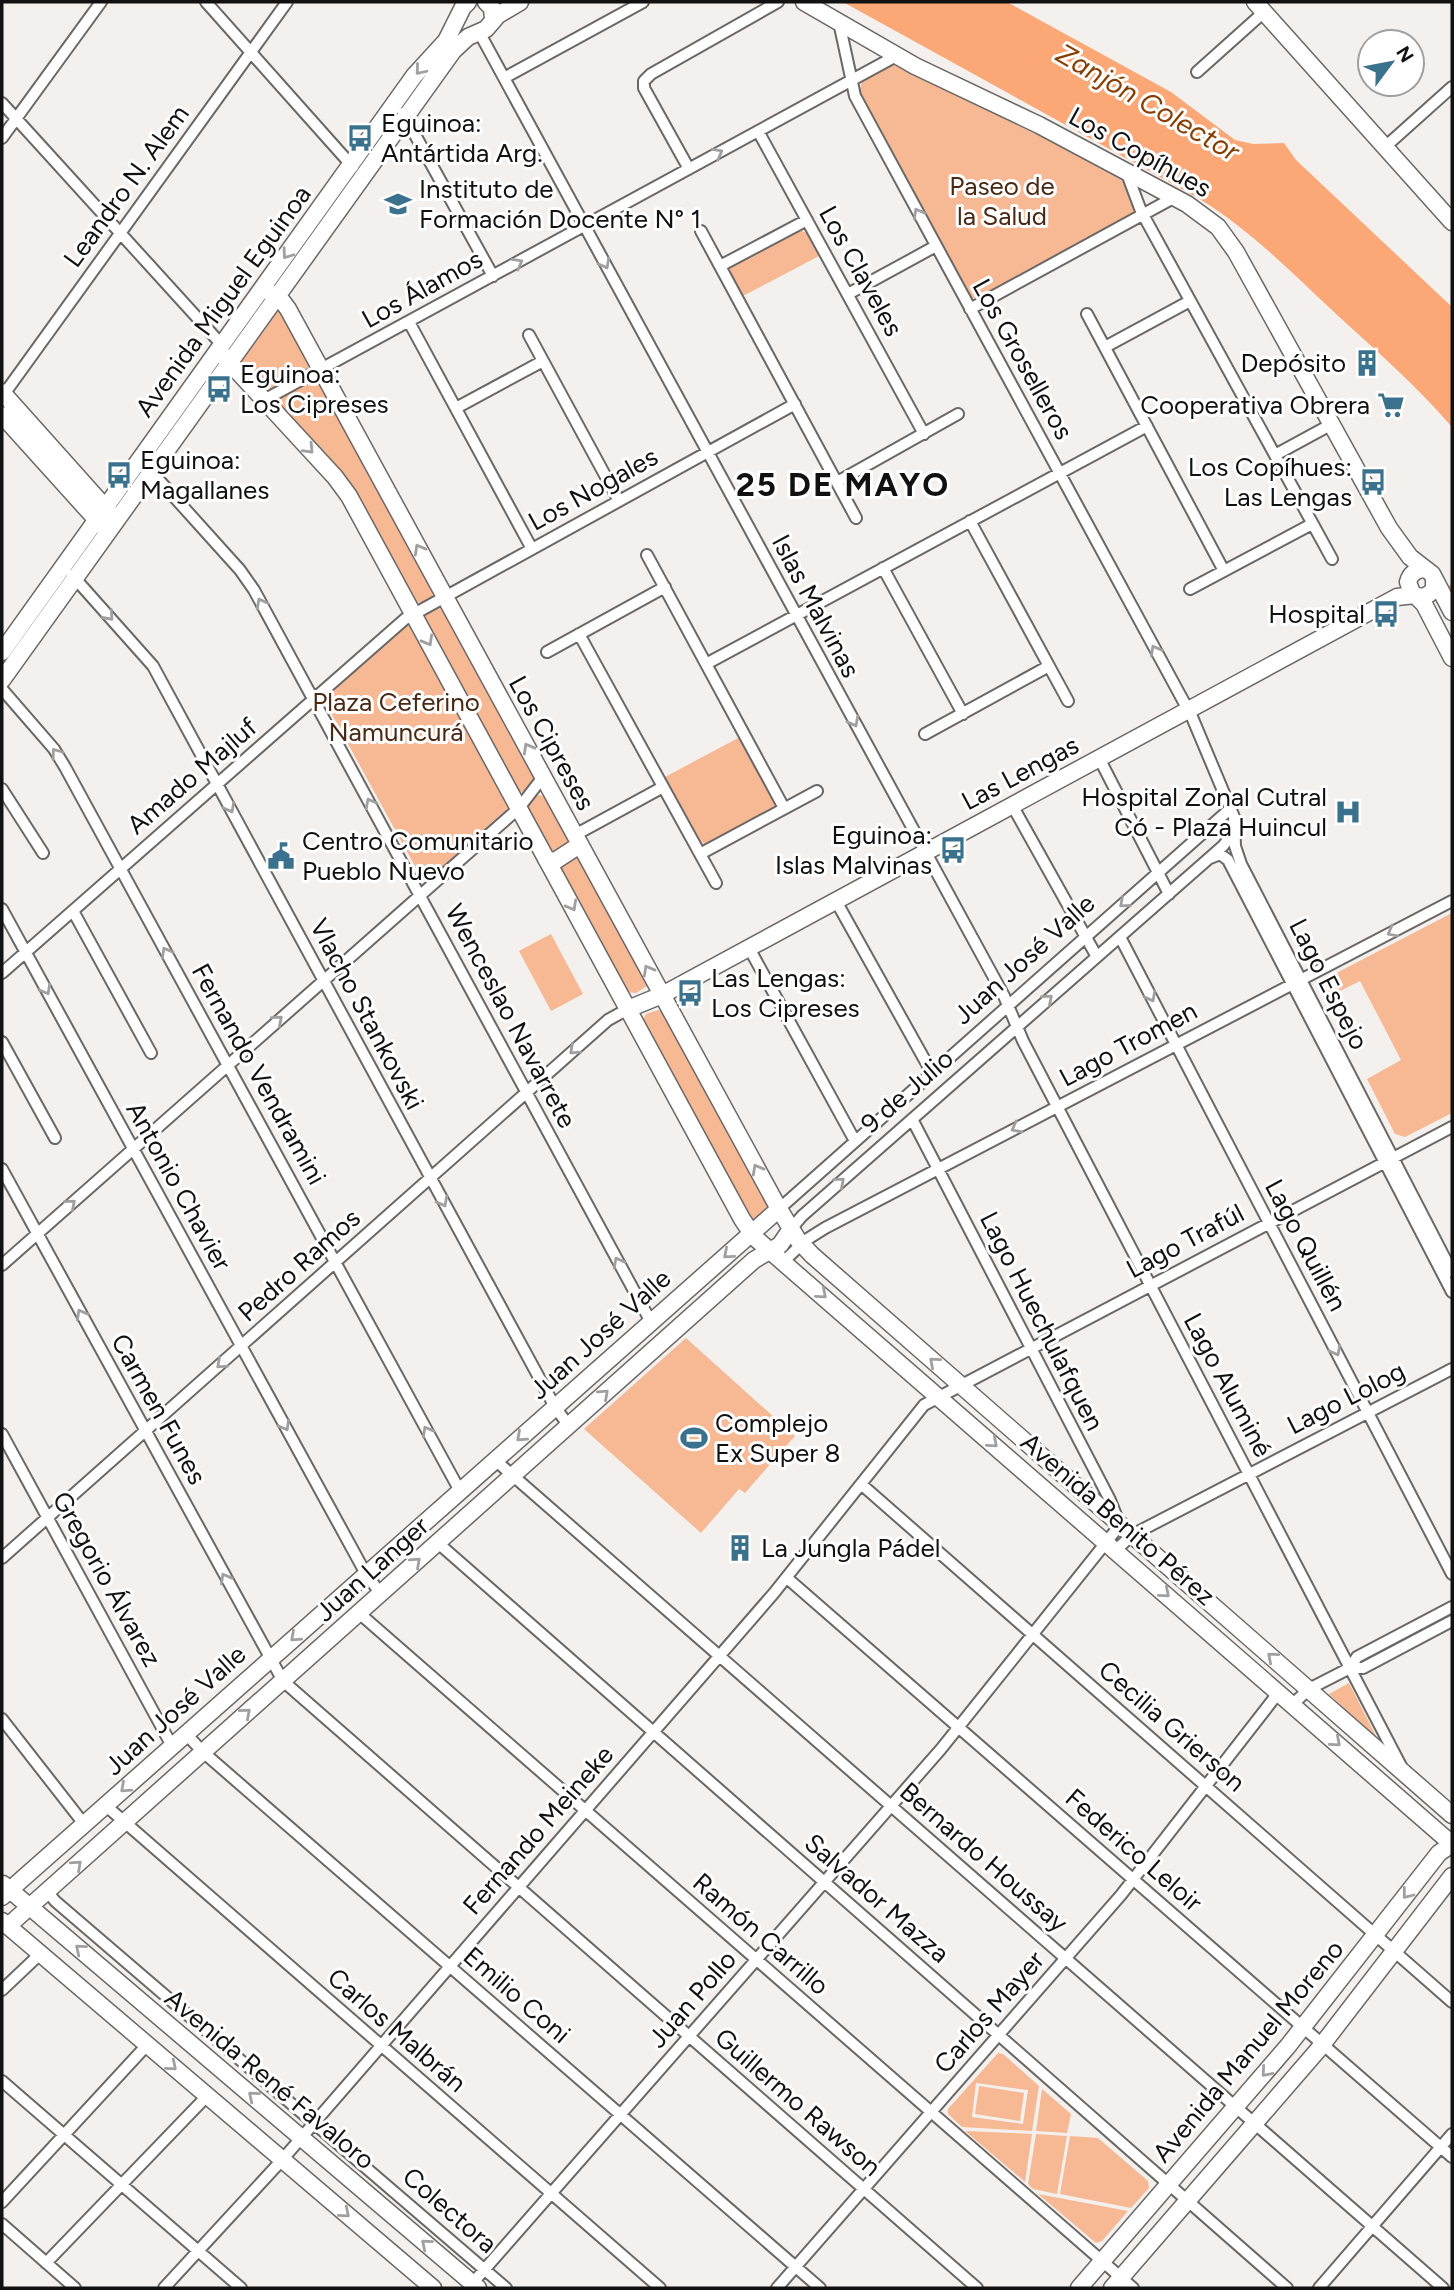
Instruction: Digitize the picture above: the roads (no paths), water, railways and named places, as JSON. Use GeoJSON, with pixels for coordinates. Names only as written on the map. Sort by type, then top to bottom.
{"type":"FeatureCollection","features":[{"type":"Feature","properties":{"kind":"main road"},"geometry":{"type":"LineString","coordinates":[[486,2],[492,8],[493,19]]}},
{"type":"Feature","properties":{"kind":"main road","name":"Avenida Miguel Eguinoa"},"geometry":{"type":"LineString","coordinates":[[2,680],[69,572],[145,466],[230,362],[270,292],[357,171],[405,117],[457,47],[477,32],[486,29],[493,19],[520,2]]}},
{"type":"Feature","properties":{"kind":"main road","name":"Los Copíhues"},"geometry":{"type":"LineString","coordinates":[[804,2],[932,75],[1039,125],[1175,197],[1207,217],[1228,238],[1389,528],[1412,588],[1423,602],[1450,653]]}},
{"type":"Feature","properties":{"kind":"main road"},"geometry":{"type":"LineString","coordinates":[[1265,5],[1452,222]]}},
{"type":"Feature","properties":{"kind":"main road","name":"Avenida Miguel Eguinoa"},"geometry":{"type":"LineString","coordinates":[[464,6],[464,26],[477,32]]}},
{"type":"Feature","properties":{"kind":"main road","name":"Avenida Miguel Eguinoa"},"geometry":{"type":"LineString","coordinates":[[357,171],[397,101],[442,45],[464,6]]}},
{"type":"Feature","properties":{"kind":"main road","name":"Avenida Miguel Eguinoa"},"geometry":{"type":"LineString","coordinates":[[145,466],[220,347],[270,292]]}},
{"type":"Feature","properties":{"kind":"main road","name":"Los Cipreses"},"geometry":{"type":"LineString","coordinates":[[270,292],[288,309],[791,1228]]}},
{"type":"Feature","properties":{"kind":"main road"},"geometry":{"type":"LineString","coordinates":[[220,347],[230,362],[343,486],[751,1233]]}},
{"type":"Feature","properties":{"kind":"main road"},"geometry":{"type":"LineString","coordinates":[[3,395],[106,520]]}},
{"type":"Feature","properties":{"kind":"main road"},"geometry":{"type":"LineString","coordinates":[[2,415],[106,520]]}},
{"type":"Feature","properties":{"kind":"main road","name":"Los Copíhues"},"geometry":{"type":"LineString","coordinates":[[1389,528],[1410,557],[1430,574],[1452,612]]}},
{"type":"Feature","properties":{"kind":"main road"},"geometry":{"type":"LineString","coordinates":[[1417,570],[1430,574],[1435,586],[1432,593],[1424,597],[1412,588],[1411,575],[1417,570]]}},
{"type":"Feature","properties":{"kind":"main road","name":"Avenida Miguel Eguinoa"},"geometry":{"type":"LineString","coordinates":[[2,652],[69,572]]}},
{"type":"Feature","properties":{"kind":"main road","name":"Las Lengas"},"geometry":{"type":"LineString","coordinates":[[628,1009],[662,995],[1412,588]]}},
{"type":"Feature","properties":{"kind":"main road"},"geometry":{"type":"LineString","coordinates":[[1450,653],[1447,638],[1452,631]]}},
{"type":"Feature","properties":{"kind":"main road"},"geometry":{"type":"LineString","coordinates":[[546,859],[555,861],[573,850],[578,846],[576,838]]}},
{"type":"Feature","properties":{"kind":"main road","name":"Juan José Valle"},"geometry":{"type":"LineString","coordinates":[[5,1890],[85,1824],[186,1734],[276,1671],[366,1574],[779,1209]]}},
{"type":"Feature","properties":{"kind":"main road","name":"Avenida Benito Pérez"},"geometry":{"type":"LineString","coordinates":[[791,1228],[801,1244],[1452,1815]]}},
{"type":"Feature","properties":{"kind":"main road","name":"9 de Julio"},"geometry":{"type":"LineString","coordinates":[[769,1250],[784,1242],[791,1228]]}},
{"type":"Feature","properties":{"kind":"main road","name":"Avenida Benito Pérez"},"geometry":{"type":"LineString","coordinates":[[751,1233],[1452,1844]]}},
{"type":"Feature","properties":{"kind":"main road","name":"Juan Langer"},"geometry":{"type":"LineString","coordinates":[[5,1924],[30,1906],[203,1752],[276,1671],[359,1613],[754,1260],[769,1250]]}},
{"type":"Feature","properties":{"kind":"main road","name":"Avenida Manuel Moreno"},"geometry":{"type":"LineString","coordinates":[[1079,2288],[1303,2027],[1439,1853],[1452,1844]]}},
{"type":"Feature","properties":{"kind":"main road","name":"Avenida Manuel Moreno"},"geometry":{"type":"LineString","coordinates":[[1122,2285],[1188,2201],[1323,2044],[1452,1876]]}},
{"type":"Feature","properties":{"kind":"main road","name":"Avenida René Favaloro"},"geometry":{"type":"LineString","coordinates":[[5,1890],[30,1906],[473,2287]]}},
{"type":"Feature","properties":{"kind":"main road","name":"Avenida René Favaloro"},"geometry":{"type":"LineString","coordinates":[[5,1924],[433,2288]]}},
{"type":"Feature","properties":{"kind":"street"},"geometry":{"type":"LineString","coordinates":[[2,138],[100,2]]}},
{"type":"Feature","properties":{"kind":"street"},"geometry":{"type":"LineString","coordinates":[[206,2],[357,171]]}},
{"type":"Feature","properties":{"kind":"street","name":"Leandro N. Alem"},"geometry":{"type":"LineString","coordinates":[[3,395],[287,2]]}},
{"type":"Feature","properties":{"kind":"street"},"geometry":{"type":"LineString","coordinates":[[504,78],[643,2]]}},
{"type":"Feature","properties":{"kind":"street"},"geometry":{"type":"LineString","coordinates":[[689,169],[644,88],[644,81],[651,74],[778,2]]}},
{"type":"Feature","properties":{"kind":"street"},"geometry":{"type":"LineString","coordinates":[[1197,72],[1265,5]]}},
{"type":"Feature","properties":{"kind":"street","name":"Los Groselleros"},"geometry":{"type":"LineString","coordinates":[[839,22],[856,100],[1188,710]]}},
{"type":"Feature","properties":{"kind":"street","name":"Islas Malvinas"},"geometry":{"type":"LineString","coordinates":[[477,32],[708,452],[1015,1022]]}},
{"type":"Feature","properties":{"kind":"street","name":"Los Álamos"},"geometry":{"type":"LineString","coordinates":[[264,400],[896,56]]}},
{"type":"Feature","properties":{"kind":"street"},"geometry":{"type":"LineString","coordinates":[[1385,147],[1452,87]]}},
{"type":"Feature","properties":{"kind":"street"},"geometry":{"type":"LineString","coordinates":[[397,101],[493,276]]}},
{"type":"Feature","properties":{"kind":"street"},"geometry":{"type":"LineString","coordinates":[[2,103],[220,347]]}},
{"type":"Feature","properties":{"kind":"street","name":"Los Claveles"},"geometry":{"type":"LineString","coordinates":[[758,131],[923,434]]}},
{"type":"Feature","properties":{"kind":"street"},"geometry":{"type":"LineString","coordinates":[[1126,171],[1143,215],[1332,559]]}},
{"type":"Feature","properties":{"kind":"street"},"geometry":{"type":"LineString","coordinates":[[970,309],[1175,197]]}},
{"type":"Feature","properties":{"kind":"street"},"geometry":{"type":"LineString","coordinates":[[720,265],[807,220]]}},
{"type":"Feature","properties":{"kind":"street"},"geometry":{"type":"LineString","coordinates":[[701,231],[856,518]]}},
{"type":"Feature","properties":{"kind":"street"},"geometry":{"type":"LineString","coordinates":[[848,295],[936,246]]}},
{"type":"Feature","properties":{"kind":"street"},"geometry":{"type":"LineString","coordinates":[[1105,347],[1190,301]]}},
{"type":"Feature","properties":{"kind":"street"},"geometry":{"type":"LineString","coordinates":[[1087,314],[1224,571]]}},
{"type":"Feature","properties":{"kind":"street"},"geometry":{"type":"LineString","coordinates":[[409,322],[532,549]]}},
{"type":"Feature","properties":{"kind":"street"},"geometry":{"type":"LineString","coordinates":[[529,335],[619,501]]}},
{"type":"Feature","properties":{"kind":"street"},"geometry":{"type":"LineString","coordinates":[[456,408],[543,361]]}},
{"type":"Feature","properties":{"kind":"street","name":"Los Nogales"},"geometry":{"type":"LineString","coordinates":[[413,614],[795,404]]}},
{"type":"Feature","properties":{"kind":"street"},"geometry":{"type":"LineString","coordinates":[[837,482],[958,414]]}},
{"type":"Feature","properties":{"kind":"street"},"geometry":{"type":"LineString","coordinates":[[1275,455],[1332,424]]}},
{"type":"Feature","properties":{"kind":"street"},"geometry":{"type":"LineString","coordinates":[[706,664],[1147,426]]}},
{"type":"Feature","properties":{"kind":"street","name":"Wenceslao Navarrete"},"geometry":{"type":"LineString","coordinates":[[145,466],[247,580],[651,1322]]}},
{"type":"Feature","properties":{"kind":"street"},"geometry":{"type":"LineString","coordinates":[[970,521],[1068,701]]}},
{"type":"Feature","properties":{"kind":"street"},"geometry":{"type":"LineString","coordinates":[[1190,589],[1312,524]]}},
{"type":"Feature","properties":{"kind":"street"},"geometry":{"type":"LineString","coordinates":[[647,555],[785,808]]}},
{"type":"Feature","properties":{"kind":"street"},"geometry":{"type":"LineString","coordinates":[[883,568],[962,714]]}},
{"type":"Feature","properties":{"kind":"street","name":"Vlacho Stankovski"},"geometry":{"type":"LineString","coordinates":[[69,572],[153,666],[555,1407],[569,1426]]}},
{"type":"Feature","properties":{"kind":"street"},"geometry":{"type":"LineString","coordinates":[[547,652],[665,587]]}},
{"type":"Feature","properties":{"kind":"street","name":"Amado Majluf"},"geometry":{"type":"LineString","coordinates":[[2,974],[413,614]]}},
{"type":"Feature","properties":{"kind":"street"},"geometry":{"type":"LineString","coordinates":[[579,634],[716,884]]}},
{"type":"Feature","properties":{"kind":"street"},"geometry":{"type":"LineString","coordinates":[[925,734],[1049,666]]}},
{"type":"Feature","properties":{"kind":"street","name":"Fernando Vendramini"},"geometry":{"type":"LineString","coordinates":[[2,689],[62,761],[460,1491]]}},
{"type":"Feature","properties":{"kind":"street","name":"Lago Espejo"},"geometry":{"type":"LineString","coordinates":[[1188,710],[1230,809],[1235,830],[1235,846],[1241,864],[1452,1292]]}},
{"type":"Feature","properties":{"kind":"street"},"geometry":{"type":"LineString","coordinates":[[1099,758],[1169,894]]}},
{"type":"Feature","properties":{"kind":"street"},"geometry":{"type":"LineString","coordinates":[[2,1265],[519,808],[543,777]]}},
{"type":"Feature","properties":{"kind":"street"},"geometry":{"type":"LineString","coordinates":[[576,838],[663,787]]}},
{"type":"Feature","properties":{"kind":"street"},"geometry":{"type":"LineString","coordinates":[[2,789],[43,853]]}},
{"type":"Feature","properties":{"kind":"street"},"geometry":{"type":"LineString","coordinates":[[700,854],[817,791]]}},
{"type":"Feature","properties":{"kind":"street"},"geometry":{"type":"LineString","coordinates":[[1012,805],[1097,957]]}},
{"type":"Feature","properties":{"kind":"street","name":"Juan José Valle"},"geometry":{"type":"LineString","coordinates":[[779,1209],[1230,809]]}},
{"type":"Feature","properties":{"kind":"street","name":"9 de Julio"},"geometry":{"type":"LineString","coordinates":[[791,1228],[1015,1022],[1120,937],[1227,842],[1235,830]]}},
{"type":"Feature","properties":{"kind":"street","name":"Lago Espejo"},"geometry":{"type":"LineString","coordinates":[[1208,859],[1220,854],[1228,860],[1297,982]]}},
{"type":"Feature","properties":{"kind":"street"},"geometry":{"type":"LineString","coordinates":[[836,901],[932,1073]]}},
{"type":"Feature","properties":{"kind":"street","name":"Lago Tromen"},"geometry":{"type":"LineString","coordinates":[[785,1261],[801,1244],[825,1228],[1452,901]]}},
{"type":"Feature","properties":{"kind":"street","name":"Antonio Chavier"},"geometry":{"type":"LineString","coordinates":[[2,909],[366,1574],[381,1594]]}},
{"type":"Feature","properties":{"kind":"street"},"geometry":{"type":"LineString","coordinates":[[73,911],[151,1053]]}},
{"type":"Feature","properties":{"kind":"street","name":"Lago Quillén"},"geometry":{"type":"LineString","coordinates":[[1120,937],[1452,1574]]}},
{"type":"Feature","properties":{"kind":"street"},"geometry":{"type":"LineString","coordinates":[[749,948],[855,1141]]}},
{"type":"Feature","properties":{"kind":"street","name":"Pedro Ramos"},"geometry":{"type":"LineString","coordinates":[[2,1558],[611,1018],[628,1009]]}},
{"type":"Feature","properties":{"kind":"street","name":"Lago Aluminé"},"geometry":{"type":"LineString","coordinates":[[1015,1022],[1404,1773]]}},
{"type":"Feature","properties":{"kind":"street"},"geometry":{"type":"LineString","coordinates":[[2,1042],[55,1138]]}},
{"type":"Feature","properties":{"kind":"street","name":"Lago Huechulafquen"},"geometry":{"type":"LineString","coordinates":[[912,1119],[1126,1530]]}},
{"type":"Feature","properties":{"kind":"street","name":"Lago Trafúl"},"geometry":{"type":"LineString","coordinates":[[939,1396],[1452,1127]]}},
{"type":"Feature","properties":{"kind":"street","name":"Lago Espejo"},"geometry":{"type":"LineString","coordinates":[[1389,1160],[1452,1272]]}},
{"type":"Feature","properties":{"kind":"street","name":"Carmen Funes"},"geometry":{"type":"LineString","coordinates":[[2,1169],[276,1671]]}},
{"type":"Feature","properties":{"kind":"street"},"geometry":{"type":"LineString","coordinates":[[812,1206],[811,1219],[817,1227],[825,1228]]}},
{"type":"Feature","properties":{"kind":"street","name":"Lago Lolog"},"geometry":{"type":"LineString","coordinates":[[1111,1546],[1126,1530],[1249,1474],[1452,1369]]}},
{"type":"Feature","properties":{"kind":"street","name":"Fernando Meineke"},"geometry":{"type":"LineString","coordinates":[[164,2288],[282,2160],[787,1578],[922,1407],[939,1396]]}},
{"type":"Feature","properties":{"kind":"street","name":"Gregorio Álvarez"},"geometry":{"type":"LineString","coordinates":[[2,1434],[172,1746]]}},
{"type":"Feature","properties":{"kind":"street","name":"Bernardo Houssay"},"geometry":{"type":"LineString","coordinates":[[495,1460],[1443,2288]]}},
{"type":"Feature","properties":{"kind":"street","name":"Cecilia Grierson"},"geometry":{"type":"LineString","coordinates":[[861,1485],[1452,2002]]}},
{"type":"Feature","properties":{"kind":"street","name":"Salvador Mazza"},"geometry":{"type":"LineString","coordinates":[[438,1543],[1287,2288]]}},
{"type":"Feature","properties":{"kind":"street","name":"Juan Pollo"},"geometry":{"type":"LineString","coordinates":[[473,2287],[484,2270],[891,1806],[1032,1635],[1111,1546]]}},
{"type":"Feature","properties":{"kind":"street","name":"Federico Leloir"},"geometry":{"type":"LineString","coordinates":[[787,1578],[1452,2157]]}},
{"type":"Feature","properties":{"kind":"street"},"geometry":{"type":"LineString","coordinates":[[1350,1668],[1357,1657],[1452,1607]]}},
{"type":"Feature","properties":{"kind":"street","name":"Ramón Carrillo"},"geometry":{"type":"LineString","coordinates":[[359,1613],[1102,2262],[1122,2285]]}},
{"type":"Feature","properties":{"kind":"street"},"geometry":{"type":"LineString","coordinates":[[1293,1704],[1309,1689],[1350,1668],[1363,1668],[1452,1621]]}},
{"type":"Feature","properties":{"kind":"street","name":"Guillermo Rawson"},"geometry":{"type":"LineString","coordinates":[[276,1671],[518,1888],[977,2288]]}},
{"type":"Feature","properties":{"kind":"street","name":"Carlos Mayer"},"geometry":{"type":"LineString","coordinates":[[777,2288],[1133,1880],[1279,1692]]}},
{"type":"Feature","properties":{"kind":"street"},"geometry":{"type":"LineString","coordinates":[[2,1719],[85,1824]]}},
{"type":"Feature","properties":{"kind":"street","name":"Emilio Coni"},"geometry":{"type":"LineString","coordinates":[[186,1734],[203,1752],[820,2288]]}},
{"type":"Feature","properties":{"kind":"street","name":"Carlos Malbrán"},"geometry":{"type":"LineString","coordinates":[[105,1805],[660,2288]]}},
{"type":"Feature","properties":{"kind":"street","name":"Colectora"},"geometry":{"type":"LineString","coordinates":[[47,1891],[55,1901],[506,2288]]}},
{"type":"Feature","properties":{"kind":"street"},"geometry":{"type":"LineString","coordinates":[[2,1990],[40,1954]]}},
{"type":"Feature","properties":{"kind":"street"},"geometry":{"type":"LineString","coordinates":[[2,2202],[147,2045]]}},
{"type":"Feature","properties":{"kind":"street"},"geometry":{"type":"LineString","coordinates":[[2,2081],[241,2288]]}},
{"type":"Feature","properties":{"kind":"street"},"geometry":{"type":"LineString","coordinates":[[46,2263],[207,2096]]}},
{"type":"Feature","properties":{"kind":"street"},"geometry":{"type":"LineString","coordinates":[[1319,2288],[1452,2134]]}},
{"type":"Feature","properties":{"kind":"street"},"geometry":{"type":"LineString","coordinates":[[2,2224],[75,2288]]}},
{"type":"Feature","properties":{"kind":"water","name":"Zanjón Colector"},"geometry":{"type":"Polygon","coordinates":[[[843,2],[1007,2],[1171,92],[1235,140],[1253,144],[1284,143],[1296,160],[1452,307],[1452,427],[1409,382],[1285,266],[1217,210],[843,2]]]}},
{"type":"Feature","properties":{"kind":"place","name":"Eguinoa: Antártida Arg."},"geometry":{"type":"Point","coordinates":[360,138]}},
{"type":"Feature","properties":{"kind":"place","name":"Instituto de Formación Docente N° 1"},"geometry":{"type":"Point","coordinates":[398,204]}},
{"type":"Feature","properties":{"kind":"place","name":"Depósito"},"geometry":{"type":"Point","coordinates":[1367,363]}},
{"type":"Feature","properties":{"kind":"place","name":"Eguinoa: Los Cipreses"},"geometry":{"type":"Point","coordinates":[219,389]}},
{"type":"Feature","properties":{"kind":"place","name":"Cooperativa Obrera"},"geometry":{"type":"Point","coordinates":[1391,405]}},
{"type":"Feature","properties":{"kind":"place","name":"Eguinoa: Magallanes"},"geometry":{"type":"Point","coordinates":[119,475]}},
{"type":"Feature","properties":{"kind":"place","name":"Los Copíhues: Las Lengas"},"geometry":{"type":"Point","coordinates":[1373,482]}},
{"type":"Feature","properties":{"kind":"place","name":"Hospital"},"geometry":{"type":"Point","coordinates":[1386,614]}},
{"type":"Feature","properties":{"kind":"place","name":"Hospital Zonal Cutral Có - Plaza Huincul"},"geometry":{"type":"Point","coordinates":[1348,812]}},
{"type":"Feature","properties":{"kind":"place","name":"Eguinoa: Islas Malvinas"},"geometry":{"type":"Point","coordinates":[953,850]}},
{"type":"Feature","properties":{"kind":"place","name":"Centro Comunitario Pueblo Nuevo"},"geometry":{"type":"Point","coordinates":[281,856]}},
{"type":"Feature","properties":{"kind":"place","name":"Las Lengas: Los Cipreses"},"geometry":{"type":"Point","coordinates":[690,993]}},
{"type":"Feature","properties":{"kind":"place","name":"Complejo Ex Super 8"},"geometry":{"type":"Point","coordinates":[694,1438]}},
{"type":"Feature","properties":{"kind":"place","name":"La Jungla Pádel"},"geometry":{"type":"Point","coordinates":[740,1548]}},
{"type":"Feature","properties":{"kind":"district","name":"25 DE MAYO"},"geometry":{"type":"Point","coordinates":[843,484]}},
{"type":"Feature","properties":{"kind":"park label","name":"Paseo de la Salud"},"geometry":{"type":"Point","coordinates":[1002,201]}},
{"type":"Feature","properties":{"kind":"park label","name":"Plaza Ceferino Namuncurá"},"geometry":{"type":"Point","coordinates":[396,717]}}]}
